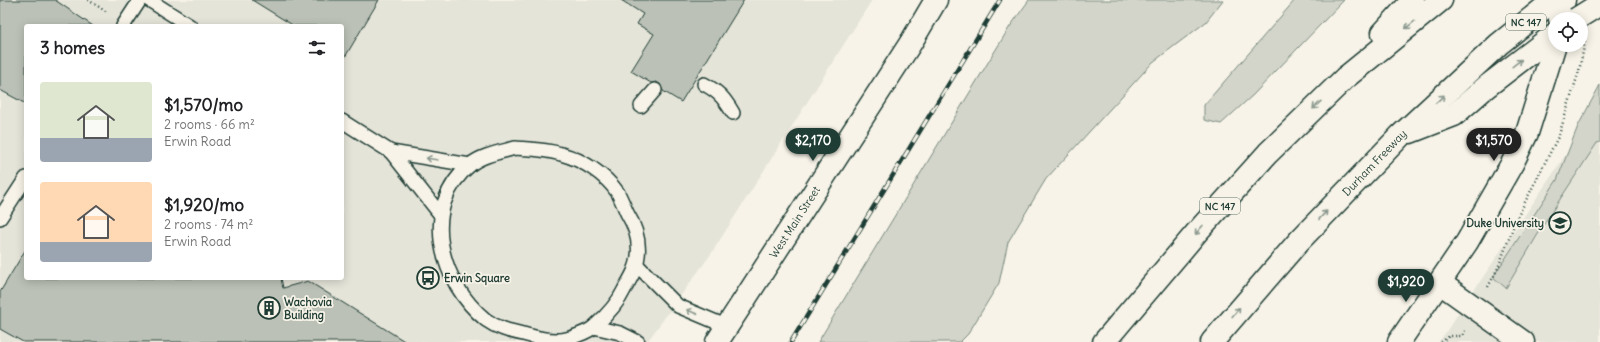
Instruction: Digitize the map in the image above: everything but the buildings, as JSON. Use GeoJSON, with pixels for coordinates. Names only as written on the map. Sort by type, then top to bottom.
{"type":"FeatureCollection","features":[{"type":"Feature","properties":{"kind":"main road","name":"West Main Street"},"geometry":{"type":"LineString","coordinates":[[722,335],[936,0]]}},
{"type":"Feature","properties":{"kind":"main road"},"geometry":{"type":"LineString","coordinates":[[1345,78],[1396,18],[1414,0]]}},
{"type":"Feature","properties":{"kind":"main road","name":"NC 147"},"geometry":{"type":"LineString","coordinates":[[1104,342],[1197,232],[1268,153],[1345,78],[1441,0]]}},
{"type":"Feature","properties":{"kind":"main road","name":"Durham Freeway"},"geometry":{"type":"LineString","coordinates":[[1212,342],[1299,240],[1401,135],[1499,44],[1554,0]]}},
{"type":"Feature","properties":{"kind":"main road"},"geometry":{"type":"LineString","coordinates":[[1561,12],[1564,0]]}},
{"type":"Feature","properties":{"kind":"main road"},"geometry":{"type":"LineString","coordinates":[[1587,12],[1600,4]]}},
{"type":"Feature","properties":{"kind":"main road"},"geometry":{"type":"LineString","coordinates":[[1401,135],[1454,115],[1548,39]]}},
{"type":"Feature","properties":{"kind":"main road"},"geometry":{"type":"LineString","coordinates":[[1399,342],[1440,283],[1466,242],[1513,162],[1527,133],[1552,52]]}},
{"type":"Feature","properties":{"kind":"main road"},"geometry":{"type":"LineString","coordinates":[[1440,283],[1523,342]]}},
{"type":"Feature","properties":{"kind":"lane"},"geometry":{"type":"LineString","coordinates":[[125,24],[140,0]]}},
{"type":"Feature","properties":{"kind":"lane"},"geometry":{"type":"LineString","coordinates":[[149,0],[187,24]]}},
{"type":"Feature","properties":{"kind":"lane"},"geometry":{"type":"LineString","coordinates":[[704,84],[725,99],[733,113]]}},
{"type":"Feature","properties":{"kind":"lane"},"geometry":{"type":"LineString","coordinates":[[640,106],[654,90]]}},
{"type":"Feature","properties":{"kind":"lane"},"geometry":{"type":"LineString","coordinates":[[344,123],[391,152],[440,214]]}},
{"type":"Feature","properties":{"kind":"lane"},"geometry":{"type":"LineString","coordinates":[[516,148],[560,153],[588,166],[599,173],[617,193],[633,222],[638,255],[637,265],[622,295],[594,327],[559,341],[537,338],[500,328],[486,320],[472,307],[459,290],[450,274],[441,243],[440,231],[440,214],[445,200],[453,185],[470,165],[483,158],[516,148]]}},
{"type":"Feature","properties":{"kind":"lane"},"geometry":{"type":"LineString","coordinates":[[391,152],[470,165]]}},
{"type":"Feature","properties":{"kind":"lane"},"geometry":{"type":"LineString","coordinates":[[0,218],[24,181]]}},
{"type":"Feature","properties":{"kind":"lane"},"geometry":{"type":"LineString","coordinates":[[637,265],[678,306],[722,335]]}},
{"type":"Feature","properties":{"kind":"lane"},"geometry":{"type":"LineString","coordinates":[[594,327],[620,333],[638,342]]}},
{"type":"Feature","properties":{"kind":"lane"},"geometry":{"type":"LineString","coordinates":[[500,328],[502,342]]}},
{"type":"Feature","properties":{"kind":"path"},"geometry":{"type":"LineString","coordinates":[[88,0],[107,12]]}},
{"type":"Feature","properties":{"kind":"shaded area"},"geometry":{"type":"Polygon","coordinates":[[[0,0],[872,0],[711,254],[647,342],[0,342],[0,0]]]}},
{"type":"Feature","properties":{"kind":"shaded area"},"geometry":{"type":"Polygon","coordinates":[[[1029,0],[1223,0],[1206,22],[1153,62],[1046,179],[1008,242],[999,283],[968,334],[960,342],[818,342],[1009,28],[1029,0]]]}},
{"type":"Feature","properties":{"kind":"shaded area"},"geometry":{"type":"Polygon","coordinates":[[[1295,0],[1344,0],[1253,95],[1221,124],[1204,120],[1204,105],[1295,0]]]}},
{"type":"Feature","properties":{"kind":"shaded area"},"geometry":{"type":"Polygon","coordinates":[[[1600,85],[1600,142],[1597,143],[1547,219],[1506,288],[1493,277],[1557,180],[1578,126],[1600,85]]]}},
{"type":"Feature","properties":{"kind":"shaded area","name":"Duke University"},"geometry":{"type":"Polygon","coordinates":[[[1600,104],[1600,342],[1439,342],[1600,104]]]}},
{"type":"Feature","properties":{"kind":"railway"},"geometry":{"type":"LineString","coordinates":[[791,342],[1000,0]]}},
{"type":"Feature","properties":{"kind":"place","name":"Duke University"},"geometry":{"type":"Point","coordinates":[1560,223]}},
{"type":"Feature","properties":{"kind":"place","name":"Erwin Square"},"geometry":{"type":"Point","coordinates":[428,278]}},
{"type":"Feature","properties":{"kind":"place","name":"Wachovia Building"},"geometry":{"type":"Point","coordinates":[269,308]}}]}
